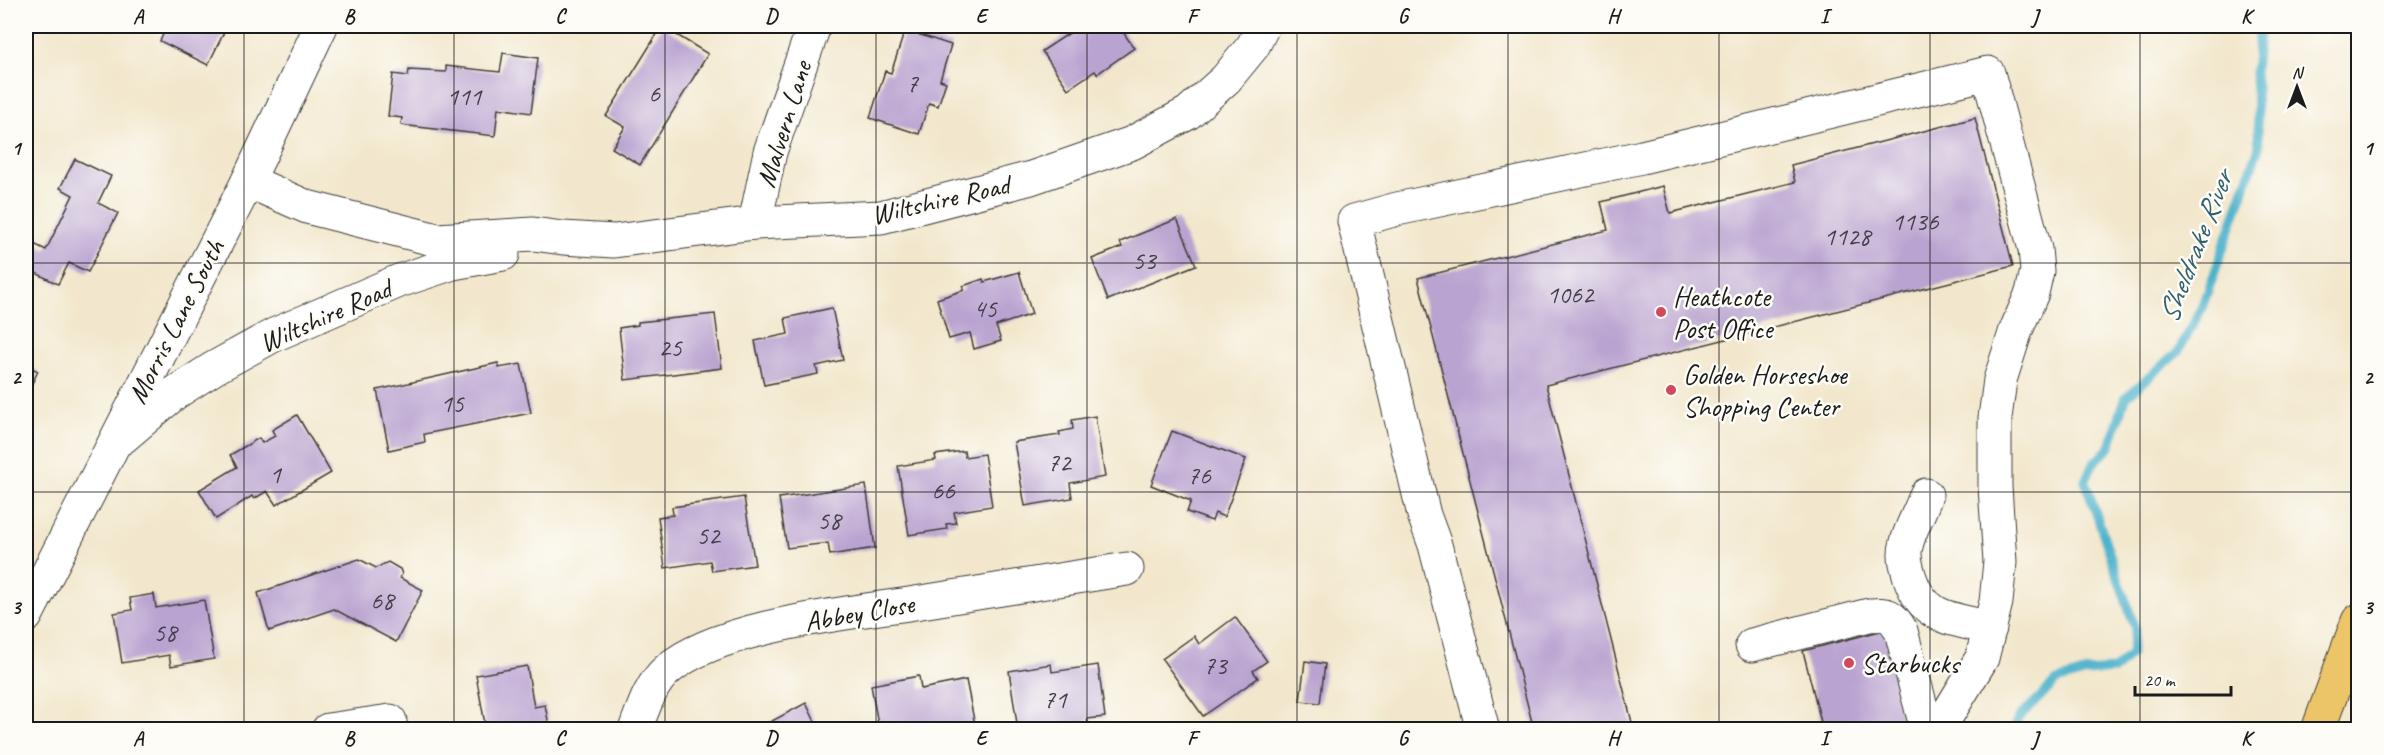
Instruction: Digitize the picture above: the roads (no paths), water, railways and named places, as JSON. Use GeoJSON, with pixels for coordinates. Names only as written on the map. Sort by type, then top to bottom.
{"type":"FeatureCollection","features":[{"type":"Feature","properties":{"kind":"main road"},"geometry":{"type":"LineString","coordinates":[[2318,729],[2358,621]]}},
{"type":"Feature","properties":{"kind":"street","name":"Morris Lane South"},"geometry":{"type":"LineString","coordinates":[[26,615],[248,181],[321,26]]}},
{"type":"Feature","properties":{"kind":"street","name":"Malvern Lane"},"geometry":{"type":"LineString","coordinates":[[755,223],[770,152],[814,26]]}},
{"type":"Feature","properties":{"kind":"street","name":"Wiltshire Road"},"geometry":{"type":"LineString","coordinates":[[248,181],[307,207],[438,240],[533,234],[614,241],[755,223],[881,217],[1031,178],[1132,143],[1188,113],[1226,79],[1253,46],[1263,26]]}},
{"type":"Feature","properties":{"kind":"street"},"geometry":{"type":"LineString","coordinates":[[1484,729],[1435,545],[1424,515],[1354,221],[1397,209],[1642,157],[1988,73],[2035,249],[2037,271],[2032,293],[2016,330],[2000,380],[1994,456],[2000,562],[1996,602],[1982,658],[1938,729]]}},
{"type":"Feature","properties":{"kind":"street","name":"Wiltshire Road"},"geometry":{"type":"LineString","coordinates":[[112,446],[175,393],[274,335],[399,281],[453,262],[539,249],[563,238]]}},
{"type":"Feature","properties":{"kind":"street"},"geometry":{"type":"LineString","coordinates":[[1926,495],[1920,513],[1910,530],[1905,550],[1914,590],[1921,602],[1934,613],[1990,628]]}},
{"type":"Feature","properties":{"kind":"street","name":"Abbey Close"},"geometry":{"type":"LineString","coordinates":[[636,729],[655,685],[667,670],[693,653],[740,634],[824,617],[1127,569]]}},
{"type":"Feature","properties":{"kind":"street"},"geometry":{"type":"LineString","coordinates":[[1752,645],[1869,615],[1885,614],[1895,619],[1901,631],[1927,729]]}},
{"type":"Feature","properties":{"kind":"street"},"geometry":{"type":"LineString","coordinates":[[328,729],[390,720]]}},
{"type":"Feature","properties":{"kind":"waterway","name":"Sheldrake River"},"geometry":{"type":"LineString","coordinates":[[2013,730],[2020,716],[2057,681],[2087,672],[2114,670],[2131,654],[2135,628],[2085,481],[2093,464],[2110,447],[2125,398],[2178,352],[2202,308],[2259,147],[2255,71],[2260,26]]}},
{"type":"Feature","properties":{"kind":"place","name":"Heathcote Post Office"},"geometry":{"type":"Point","coordinates":[1661,312]}},
{"type":"Feature","properties":{"kind":"place","name":"Golden Horseshoe Shopping Center"},"geometry":{"type":"Point","coordinates":[1671,390]}},
{"type":"Feature","properties":{"kind":"place","name":"Starbucks"},"geometry":{"type":"Point","coordinates":[1849,663]}}]}
